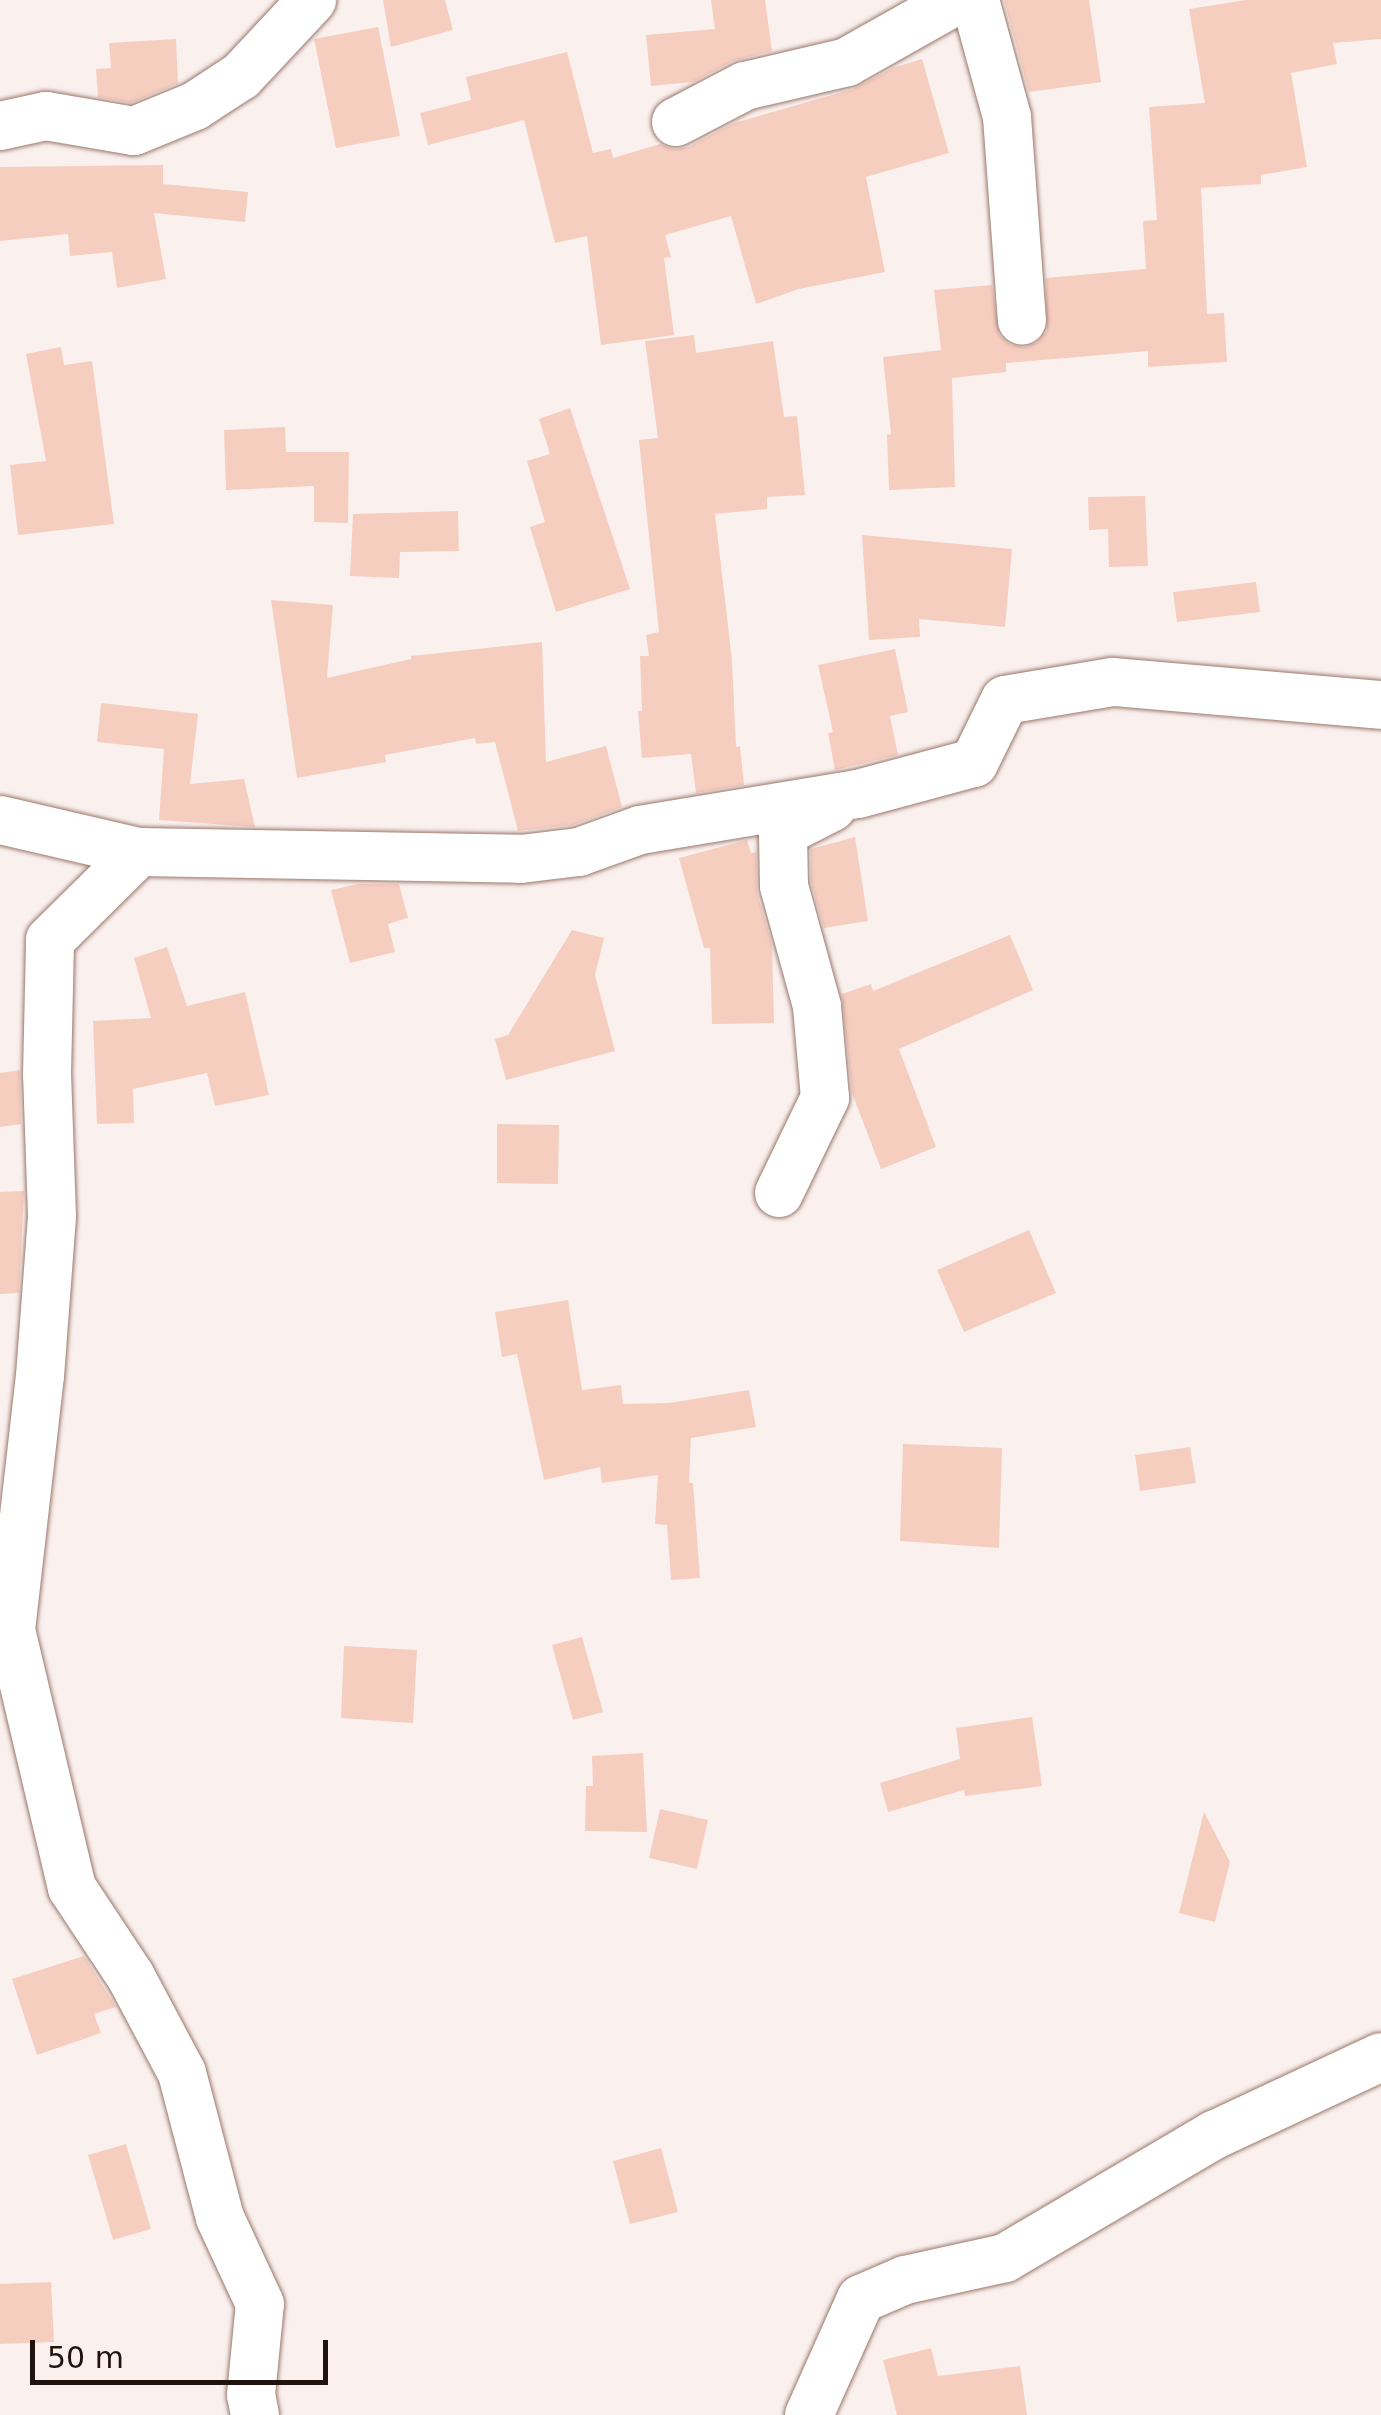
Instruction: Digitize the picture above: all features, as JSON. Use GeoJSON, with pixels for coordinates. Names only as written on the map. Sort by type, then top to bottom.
{"type":"FeatureCollection","features":[{"type":"Feature","properties":{"kind":"street"},"geometry":{"type":"LineString","coordinates":[[0,126],[46,116],[134,130],[195,106],[240,76],[312,0]]}},
{"type":"Feature","properties":{"kind":"street"},"geometry":{"type":"LineString","coordinates":[[676,122],[745,86],[846,62],[957,0]]}},
{"type":"Feature","properties":{"kind":"street"},"geometry":{"type":"LineString","coordinates":[[975,0],[1006,117],[1022,320]]}},
{"type":"Feature","properties":{"kind":"street"},"geometry":{"type":"LineString","coordinates":[[0,820],[139,852],[522,859],[579,852],[640,830],[858,794],[974,763],[1005,700],[1113,682],[1381,705]]}},
{"type":"Feature","properties":{"kind":"street"},"geometry":{"type":"LineString","coordinates":[[779,1192],[825,1098],[817,1006],[784,886],[783,832],[858,794]]}},
{"type":"Feature","properties":{"kind":"street"},"geometry":{"type":"LineString","coordinates":[[139,852],[50,940],[47,1075],[52,1216],[40,1376],[11,1630],[72,1888],[131,1978],[182,2073],[220,2218],[260,2304],[251,2395],[255,2415]]}},
{"type":"Feature","properties":{"kind":"street"},"geometry":{"type":"LineString","coordinates":[[809,2415],[862,2300],[906,2280],[1005,2258],[1214,2135],[1381,2057]]}},
{"type":"Feature","properties":{"kind":"building"},"geometry":{"type":"Polygon","coordinates":[[[383,0],[445,0],[453,30],[391,47],[383,0]]]}},
{"type":"Feature","properties":{"kind":"building"},"geometry":{"type":"Polygon","coordinates":[[[711,0],[765,0],[772,51],[733,61],[693,82],[651,86],[646,35],[715,29],[711,0]]]}},
{"type":"Feature","properties":{"kind":"building"},"geometry":{"type":"Polygon","coordinates":[[[1004,0],[1089,0],[1101,82],[1029,92],[1004,0]]]}},
{"type":"Feature","properties":{"kind":"building"},"geometry":{"type":"Polygon","coordinates":[[[1246,0],[1381,0],[1381,39],[1333,43],[1337,64],[1291,73],[1307,167],[1261,175],[1261,184],[1201,188],[1207,314],[1224,313],[1227,362],[1148,367],[1148,351],[1006,363],[1006,372],[952,378],[955,487],[889,490],[887,435],[891,434],[883,357],[941,350],[934,290],[992,285],[999,335],[1011,345],[1025,347],[1038,342],[1047,331],[1046,278],[1146,269],[1143,221],[1157,220],[1149,107],[1205,103],[1189,9],[1246,0]]]}},
{"type":"Feature","properties":{"kind":"building"},"geometry":{"type":"Polygon","coordinates":[[[378,27],[400,136],[336,148],[314,39],[378,27]]]}},
{"type":"Feature","properties":{"kind":"building"},"geometry":{"type":"Polygon","coordinates":[[[176,39],[178,83],[131,103],[98,97],[96,69],[111,68],[109,43],[176,39]]]}},
{"type":"Feature","properties":{"kind":"building"},"geometry":{"type":"Polygon","coordinates":[[[567,52],[593,153],[611,149],[613,158],[660,144],[674,149],[688,147],[734,123],[853,89],[893,68],[922,59],[949,153],[866,177],[885,272],[799,289],[756,304],[731,216],[665,235],[671,257],[664,258],[674,335],[601,345],[587,236],[555,243],[524,120],[428,145],[420,113],[471,100],[466,77],[567,52]]]}},
{"type":"Feature","properties":{"kind":"building"},"geometry":{"type":"Polygon","coordinates":[[[163,165],[163,184],[248,192],[245,222],[154,213],[166,279],[117,288],[112,252],[70,256],[68,234],[0,241],[0,167],[163,165]]]}},
{"type":"Feature","properties":{"kind":"building"},"geometry":{"type":"Polygon","coordinates":[[[694,335],[696,353],[773,341],[784,417],[797,416],[805,495],[767,497],[767,509],[715,514],[732,660],[736,747],[740,746],[744,785],[696,793],[691,754],[642,758],[638,711],[642,711],[640,656],[649,656],[646,635],[659,632],[639,440],[658,438],[645,341],[694,335]]]}},
{"type":"Feature","properties":{"kind":"building"},"geometry":{"type":"Polygon","coordinates":[[[61,347],[64,365],[92,361],[114,524],[18,535],[10,465],[46,461],[26,354],[61,347]]]}},
{"type":"Feature","properties":{"kind":"building"},"geometry":{"type":"Polygon","coordinates":[[[570,408],[630,589],[556,612],[530,527],[545,522],[527,461],[550,454],[539,419],[570,408]]]}},
{"type":"Feature","properties":{"kind":"building"},"geometry":{"type":"Polygon","coordinates":[[[285,427],[286,452],[349,452],[348,523],[314,522],[314,486],[226,490],[224,430],[285,427]]]}},
{"type":"Feature","properties":{"kind":"building"},"geometry":{"type":"Polygon","coordinates":[[[1145,496],[1148,566],[1109,567],[1108,529],[1089,530],[1088,497],[1145,496]]]}},
{"type":"Feature","properties":{"kind":"building"},"geometry":{"type":"Polygon","coordinates":[[[458,511],[459,551],[400,552],[399,578],[350,576],[353,514],[458,511]]]}},
{"type":"Feature","properties":{"kind":"building"},"geometry":{"type":"Polygon","coordinates":[[[862,535],[1012,549],[1005,627],[919,619],[920,637],[869,640],[862,535]]]}},
{"type":"Feature","properties":{"kind":"building"},"geometry":{"type":"Polygon","coordinates":[[[1256,582],[1260,612],[1177,622],[1173,592],[1256,582]]]}},
{"type":"Feature","properties":{"kind":"building"},"geometry":{"type":"Polygon","coordinates":[[[271,600],[333,605],[327,678],[411,656],[542,642],[546,762],[606,746],[622,807],[573,825],[518,831],[495,742],[476,744],[475,738],[385,755],[386,762],[297,778],[271,600]]]}},
{"type":"Feature","properties":{"kind":"building"},"geometry":{"type":"Polygon","coordinates":[[[895,649],[908,712],[890,716],[898,755],[835,770],[828,733],[833,732],[818,665],[895,649]]]}},
{"type":"Feature","properties":{"kind":"building"},"geometry":{"type":"Polygon","coordinates":[[[101,703],[198,714],[190,784],[244,779],[255,827],[159,820],[164,749],[97,742],[101,703]]]}},
{"type":"Feature","properties":{"kind":"building"},"geometry":{"type":"Polygon","coordinates":[[[855,837],[868,921],[824,928],[811,882],[811,849],[855,837]]]}},
{"type":"Feature","properties":{"kind":"building"},"geometry":{"type":"Polygon","coordinates":[[[747,840],[751,853],[756,852],[757,893],[772,945],[774,1023],[712,1024],[710,948],[704,948],[679,858],[747,840]]]}},
{"type":"Feature","properties":{"kind":"building"},"geometry":{"type":"Polygon","coordinates":[[[358,884],[399,884],[408,918],[388,924],[395,952],[350,963],[331,890],[358,884]]]}},
{"type":"Feature","properties":{"kind":"building"},"geometry":{"type":"Polygon","coordinates":[[[572,930],[604,938],[595,975],[615,1051],[506,1080],[495,1039],[508,1035],[572,930]]]}},
{"type":"Feature","properties":{"kind":"building"},"geometry":{"type":"Polygon","coordinates":[[[1010,935],[1033,990],[899,1049],[936,1147],[881,1169],[852,1093],[842,994],[871,984],[873,991],[1010,935]]]}},
{"type":"Feature","properties":{"kind":"building"},"geometry":{"type":"Polygon","coordinates":[[[167,947],[187,1006],[245,992],[269,1095],[215,1106],[207,1073],[133,1089],[134,1123],[97,1124],[93,1021],[151,1018],[134,958],[167,947]]]}},
{"type":"Feature","properties":{"kind":"building"},"geometry":{"type":"Polygon","coordinates":[[[20,1070],[21,1124],[0,1127],[0,1073],[20,1070]]]}},
{"type":"Feature","properties":{"kind":"building"},"geometry":{"type":"Polygon","coordinates":[[[497,1124],[559,1125],[558,1184],[497,1183],[497,1124]]]}},
{"type":"Feature","properties":{"kind":"building"},"geometry":{"type":"Polygon","coordinates":[[[24,1191],[19,1293],[0,1294],[0,1192],[24,1191]]]}},
{"type":"Feature","properties":{"kind":"building"},"geometry":{"type":"Polygon","coordinates":[[[1029,1230],[1056,1293],[964,1332],[937,1270],[1029,1230]]]}},
{"type":"Feature","properties":{"kind":"building"},"geometry":{"type":"Polygon","coordinates":[[[568,1300],[582,1390],[621,1385],[623,1404],[669,1403],[749,1390],[756,1427],[691,1438],[689,1483],[693,1483],[700,1578],[671,1580],[667,1525],[655,1524],[658,1475],[602,1483],[600,1467],[544,1480],[517,1354],[502,1357],[495,1312],[568,1300]]]}},
{"type":"Feature","properties":{"kind":"building"},"geometry":{"type":"Polygon","coordinates":[[[903,1444],[1002,1448],[999,1548],[900,1541],[903,1444]]]}},
{"type":"Feature","properties":{"kind":"building"},"geometry":{"type":"Polygon","coordinates":[[[1190,1447],[1196,1483],[1140,1491],[1135,1455],[1190,1447]]]}},
{"type":"Feature","properties":{"kind":"building"},"geometry":{"type":"Polygon","coordinates":[[[582,1637],[603,1712],[573,1720],[552,1645],[582,1637]]]}},
{"type":"Feature","properties":{"kind":"building"},"geometry":{"type":"Polygon","coordinates":[[[344,1646],[417,1650],[413,1723],[341,1718],[344,1646]]]}},
{"type":"Feature","properties":{"kind":"building"},"geometry":{"type":"Polygon","coordinates":[[[1032,1717],[1042,1786],[965,1796],[964,1790],[888,1812],[880,1783],[960,1759],[956,1728],[1032,1717]]]}},
{"type":"Feature","properties":{"kind":"building"},"geometry":{"type":"Polygon","coordinates":[[[643,1753],[647,1832],[585,1831],[586,1786],[593,1786],[592,1756],[643,1753]]]}},
{"type":"Feature","properties":{"kind":"building"},"geometry":{"type":"Polygon","coordinates":[[[660,1809],[708,1820],[697,1869],[649,1858],[660,1809]]]}},
{"type":"Feature","properties":{"kind":"building"},"geometry":{"type":"Polygon","coordinates":[[[1204,1812],[1230,1862],[1215,1922],[1179,1913],[1204,1812]]]}},
{"type":"Feature","properties":{"kind":"building"},"geometry":{"type":"Polygon","coordinates":[[[84,1956],[116,2007],[94,2014],[101,2033],[37,2055],[12,1979],[84,1956]]]}},
{"type":"Feature","properties":{"kind":"building"},"geometry":{"type":"Polygon","coordinates":[[[126,2144],[151,2229],[113,2240],[88,2155],[126,2144]]]}},
{"type":"Feature","properties":{"kind":"building"},"geometry":{"type":"Polygon","coordinates":[[[661,2148],[678,2212],[630,2224],[613,2161],[661,2148]]]}},
{"type":"Feature","properties":{"kind":"building"},"geometry":{"type":"Polygon","coordinates":[[[51,2282],[54,2342],[0,2344],[0,2284],[51,2282]]]}},
{"type":"Feature","properties":{"kind":"building"},"geometry":{"type":"Polygon","coordinates":[[[931,2348],[938,2376],[1020,2366],[1027,2415],[897,2415],[883,2360],[931,2348]]]}}]}
